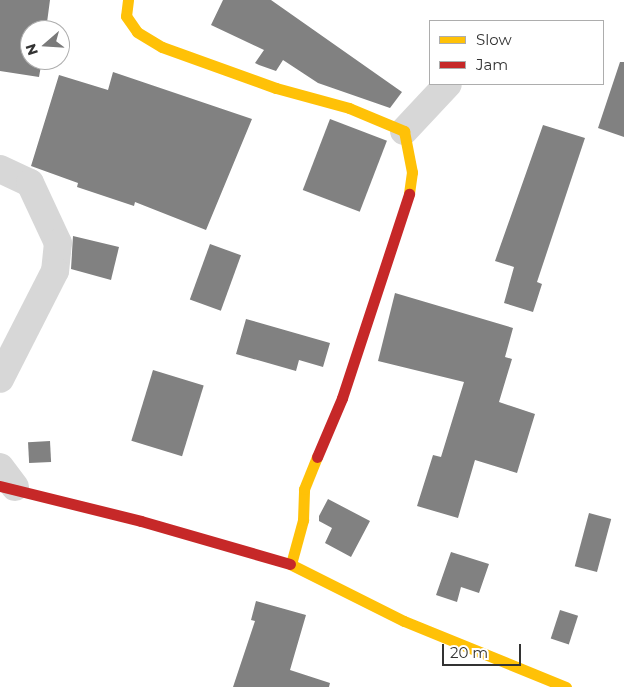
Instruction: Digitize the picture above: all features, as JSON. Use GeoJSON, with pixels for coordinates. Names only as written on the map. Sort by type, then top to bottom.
{"type":"FeatureCollection","features":[{"type":"Feature","properties":{"kind":"street"},"geometry":{"type":"LineString","coordinates":[[128,0],[126,16],[137,32],[162,47],[276,88],[349,108],[404,131]]}},
{"type":"Feature","properties":{"kind":"street"},"geometry":{"type":"LineString","coordinates":[[404,131],[447,85]]}},
{"type":"Feature","properties":{"kind":"street"},"geometry":{"type":"LineString","coordinates":[[291,564],[302,520],[304,489],[342,398],[408,206],[412,172],[404,131]]}},
{"type":"Feature","properties":{"kind":"street"},"geometry":{"type":"LineString","coordinates":[[0,169],[30,183],[58,243],[55,271],[0,379]]}},
{"type":"Feature","properties":{"kind":"street"},"geometry":{"type":"LineString","coordinates":[[5,480],[291,564],[404,621],[566,687]]}},
{"type":"Feature","properties":{"kind":"building"},"geometry":{"type":"Polygon","coordinates":[[[0,0],[50,0],[47,20],[20,20],[20,70],[40,70],[39,77],[0,71],[0,0]]]}},
{"type":"Feature","properties":{"kind":"building"},"geometry":{"type":"Polygon","coordinates":[[[223,0],[271,0],[402,92],[390,108],[318,83],[283,60],[276,71],[255,63],[264,50],[211,25],[223,0]]]}},
{"type":"Feature","properties":{"kind":"building"},"geometry":{"type":"Polygon","coordinates":[[[620,62],[624,62],[624,137],[598,128],[620,62]]]}},
{"type":"Feature","properties":{"kind":"building"},"geometry":{"type":"Polygon","coordinates":[[[113,72],[252,119],[206,230],[135,202],[134,206],[77,187],[78,183],[31,166],[59,75],[108,90],[113,72]]]}},
{"type":"Feature","properties":{"kind":"building"},"geometry":{"type":"Polygon","coordinates":[[[330,119],[387,141],[360,212],[303,190],[330,119]]]}},
{"type":"Feature","properties":{"kind":"building"},"geometry":{"type":"Polygon","coordinates":[[[543,125],[585,138],[537,282],[542,284],[533,312],[504,303],[514,267],[495,261],[543,125]]]}},
{"type":"Feature","properties":{"kind":"building"},"geometry":{"type":"Polygon","coordinates":[[[73,236],[119,247],[111,280],[71,269],[73,236]]]}},
{"type":"Feature","properties":{"kind":"building"},"geometry":{"type":"Polygon","coordinates":[[[210,244],[241,255],[221,311],[190,299],[210,244]]]}},
{"type":"Feature","properties":{"kind":"building"},"geometry":{"type":"Polygon","coordinates":[[[395,293],[513,328],[505,357],[512,359],[499,402],[535,414],[517,473],[475,460],[458,518],[417,506],[433,455],[441,457],[464,382],[378,361],[395,293]]]}},
{"type":"Feature","properties":{"kind":"building"},"geometry":{"type":"Polygon","coordinates":[[[246,319],[330,343],[323,367],[299,360],[296,371],[236,354],[246,319]]]}},
{"type":"Feature","properties":{"kind":"building"},"geometry":{"type":"Polygon","coordinates":[[[153,370],[204,385],[182,456],[131,441],[153,370]]]}},
{"type":"Feature","properties":{"kind":"building"},"geometry":{"type":"Polygon","coordinates":[[[50,441],[51,462],[29,463],[28,442],[50,441]]]}},
{"type":"Feature","properties":{"kind":"building"},"geometry":{"type":"Polygon","coordinates":[[[328,499],[370,521],[351,557],[325,543],[332,528],[319,521],[319,516],[328,499]]]}},
{"type":"Feature","properties":{"kind":"building"},"geometry":{"type":"Polygon","coordinates":[[[589,513],[611,519],[597,572],[575,566],[589,513]]]}},
{"type":"Feature","properties":{"kind":"building"},"geometry":{"type":"Polygon","coordinates":[[[451,552],[489,564],[479,593],[461,587],[457,602],[436,595],[451,552]]]}},
{"type":"Feature","properties":{"kind":"building"},"geometry":{"type":"Polygon","coordinates":[[[256,601],[306,615],[290,670],[330,683],[329,687],[233,687],[255,621],[251,620],[256,601]]]}},
{"type":"Feature","properties":{"kind":"building"},"geometry":{"type":"Polygon","coordinates":[[[560,610],[578,616],[569,644],[551,639],[560,610]]]}},
{"type":"Feature","properties":{"kind":"traffic: slow"},"geometry":{"type":"LineString","coordinates":[[128,0],[126,16],[137,32],[162,47],[276,88],[349,108],[404,131],[412,172],[409,194]]}},
{"type":"Feature","properties":{"kind":"traffic: slow"},"geometry":{"type":"LineString","coordinates":[[291,564],[303,520],[304,489],[317,457]]}},
{"type":"Feature","properties":{"kind":"traffic: slow"},"geometry":{"type":"LineString","coordinates":[[290,564],[404,621],[566,687]]}},
{"type":"Feature","properties":{"kind":"traffic: jam"},"geometry":{"type":"LineString","coordinates":[[317,457],[342,398],[409,194]]}},
{"type":"Feature","properties":{"kind":"traffic: jam"},"geometry":{"type":"LineString","coordinates":[[0,486],[141,521],[290,564]]}}]}
